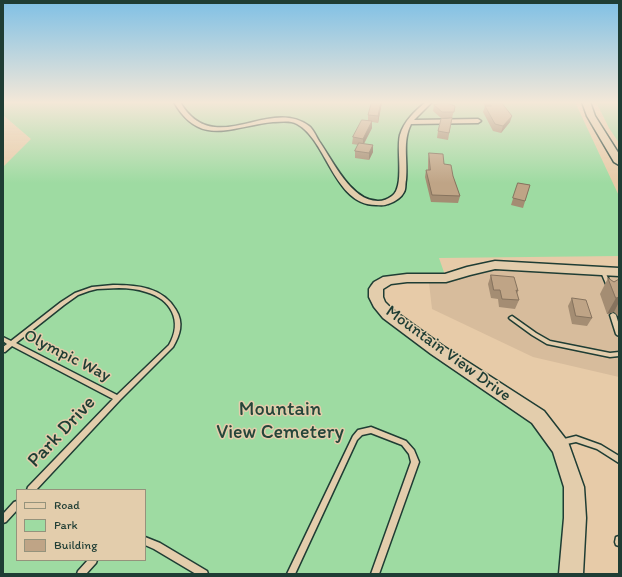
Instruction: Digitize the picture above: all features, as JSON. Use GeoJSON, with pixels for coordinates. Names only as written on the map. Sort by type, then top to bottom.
{"type":"FeatureCollection","features":[{"type":"Feature","properties":{"kind":"street"},"geometry":{"type":"LineString","coordinates":[[309,129],[352,193],[362,201],[375,203],[391,201],[401,191],[402,142],[405,129]]}},
{"type":"Feature","properties":{"kind":"street"},"geometry":{"type":"LineString","coordinates":[[599,129],[619,162]]}},
{"type":"Feature","properties":{"kind":"street","name":"Mountain View Drive"},"geometry":{"type":"LineString","coordinates":[[571,574],[575,518],[574,487],[561,448],[557,442],[538,417],[437,350],[388,314],[379,304],[376,297],[376,289],[379,284],[388,280],[407,278],[446,278],[484,267],[495,266],[522,266],[611,280]]}},
{"type":"Feature","properties":{"kind":"lane"},"geometry":{"type":"LineString","coordinates":[[611,280],[619,289]]}},
{"type":"Feature","properties":{"kind":"lane","name":"Park Drive"},"geometry":{"type":"LineString","coordinates":[[3,350],[72,297],[82,292],[101,288],[121,286],[138,287],[152,292],[167,301],[177,315],[177,338],[171,346],[118,398],[32,489]]}},
{"type":"Feature","properties":{"kind":"lane"},"geometry":{"type":"LineString","coordinates":[[613,315],[619,334]]}},
{"type":"Feature","properties":{"kind":"lane"},"geometry":{"type":"LineString","coordinates":[[512,318],[549,343],[610,355],[619,354]]}},
{"type":"Feature","properties":{"kind":"lane","name":"Olympic Way"},"geometry":{"type":"LineString","coordinates":[[3,339],[118,398]]}},
{"type":"Feature","properties":{"kind":"lane"},"geometry":{"type":"LineString","coordinates":[[291,574],[355,438],[360,432],[371,430],[404,443],[412,452],[415,462],[375,574]]}},
{"type":"Feature","properties":{"kind":"lane"},"geometry":{"type":"LineString","coordinates":[[557,442],[576,439],[599,447],[619,460]]}},
{"type":"Feature","properties":{"kind":"lane"},"geometry":{"type":"LineString","coordinates":[[3,519],[16,505]]}},
{"type":"Feature","properties":{"kind":"lane"},"geometry":{"type":"LineString","coordinates":[[146,541],[204,574]]}},
{"type":"Feature","properties":{"kind":"lane"},"geometry":{"type":"LineString","coordinates":[[81,574],[92,561]]}},
{"type":"Feature","properties":{"kind":"shaded area"},"geometry":{"type":"Polygon","coordinates":[[[498,270],[619,277],[619,377],[533,357],[432,309],[429,283],[453,281],[472,275],[498,270]]]}},
{"type":"Feature","properties":{"kind":"green space","name":"Mountain View Cemetery"},"geometry":{"type":"Polygon","coordinates":[[[19,129],[588,129],[619,196],[619,256],[439,258],[446,278],[388,280],[376,297],[487,383],[561,448],[571,574],[3,574],[3,167],[31,139],[19,129]]]}},
{"type":"Feature","properties":{"kind":"green space"},"geometry":{"type":"Polygon","coordinates":[[[610,129],[619,129],[619,143],[610,129]]]}},
{"type":"Feature","properties":{"kind":"building"},"geometry":{"type":"Polygon","coordinates":[[[357,129],[368,129],[363,139],[353,137],[357,129]]]}},
{"type":"Feature","properties":{"kind":"building"},"geometry":{"type":"Polygon","coordinates":[[[439,129],[450,129],[449,133],[438,131],[439,129]]]}},
{"type":"Feature","properties":{"kind":"building"},"geometry":{"type":"Polygon","coordinates":[[[359,143],[373,145],[369,153],[355,151],[359,143]]]}},
{"type":"Feature","properties":{"kind":"building"},"geometry":{"type":"Polygon","coordinates":[[[429,153],[443,154],[444,164],[451,165],[460,196],[432,195],[426,170],[430,170],[429,153]]]}},
{"type":"Feature","properties":{"kind":"building"},"geometry":{"type":"Polygon","coordinates":[[[518,183],[530,185],[525,201],[513,198],[518,183]]]}},
{"type":"Feature","properties":{"kind":"building"},"geometry":{"type":"Polygon","coordinates":[[[491,275],[514,277],[519,300],[502,299],[500,290],[494,290],[491,275]]]}},
{"type":"Feature","properties":{"kind":"building"},"geometry":{"type":"Polygon","coordinates":[[[608,278],[614,282],[619,279],[619,297],[616,298],[608,278]]]}},
{"type":"Feature","properties":{"kind":"building"},"geometry":{"type":"Polygon","coordinates":[[[572,298],[586,300],[592,318],[576,316],[572,298]]]}}]}
